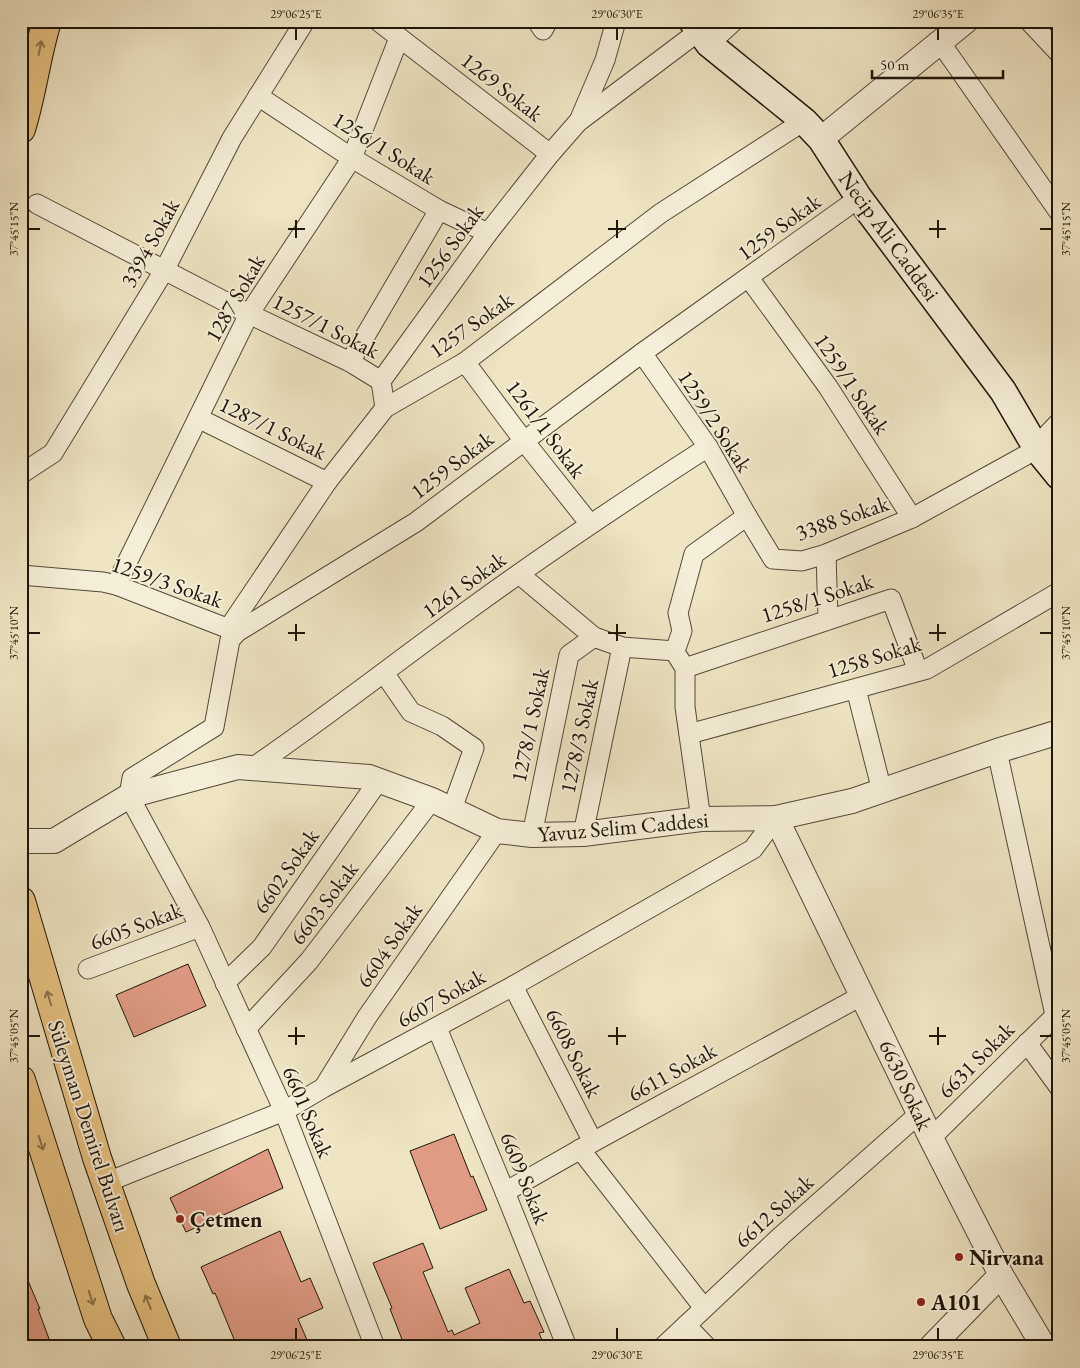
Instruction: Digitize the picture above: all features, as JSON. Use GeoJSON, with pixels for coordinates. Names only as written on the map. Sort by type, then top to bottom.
{"type":"FeatureCollection","features":[{"type":"Feature","properties":{"kind":"main road"},"geometry":{"type":"LineString","coordinates":[[24,114],[47,21]]}},
{"type":"Feature","properties":{"kind":"main road","name":"Necip Ali Caddesi"},"geometry":{"type":"LineString","coordinates":[[700,32],[812,130],[1003,391],[1036,449],[1059,476]]}},
{"type":"Feature","properties":{"kind":"main road","name":"Süleyman Demirel Bulvarı"},"geometry":{"type":"LineString","coordinates":[[21,902],[106,1183],[167,1347]]}},
{"type":"Feature","properties":{"kind":"main road"},"geometry":{"type":"LineString","coordinates":[[21,1080],[98,1319],[112,1347]]}},
{"type":"Feature","properties":{"kind":"street","name":"3394 Sokak"},"geometry":{"type":"LineString","coordinates":[[21,474],[53,453],[165,269],[232,138],[305,21]]}},
{"type":"Feature","properties":{"kind":"street","name":"1269 Sokak"},"geometry":{"type":"LineString","coordinates":[[378,21],[550,154]]}},
{"type":"Feature","properties":{"kind":"street"},"geometry":{"type":"LineString","coordinates":[[536,21],[543,30],[548,21]]}},
{"type":"Feature","properties":{"kind":"street","name":"1256 Sokak"},"geometry":{"type":"LineString","coordinates":[[578,122],[605,60],[616,21]]}},
{"type":"Feature","properties":{"kind":"street","name":"1256 Sokak"},"geometry":{"type":"LineString","coordinates":[[381,381],[488,233],[550,154],[578,122],[700,32],[734,21]]}},
{"type":"Feature","properties":{"kind":"street"},"geometry":{"type":"LineString","coordinates":[[812,130],[940,42],[966,21]]}},
{"type":"Feature","properties":{"kind":"street"},"geometry":{"type":"LineString","coordinates":[[1030,21],[1059,53]]}},
{"type":"Feature","properties":{"kind":"street","name":"1287 Sokak"},"geometry":{"type":"LineString","coordinates":[[116,585],[249,314],[352,158],[399,38]]}},
{"type":"Feature","properties":{"kind":"street"},"geometry":{"type":"LineString","coordinates":[[940,42],[1059,212]]}},
{"type":"Feature","properties":{"kind":"street","name":"1256/1 Sokak"},"geometry":{"type":"LineString","coordinates":[[258,96],[352,158],[439,210],[488,233]]}},
{"type":"Feature","properties":{"kind":"street","name":"1257 Sokak"},"geometry":{"type":"LineString","coordinates":[[232,631],[327,482],[385,408],[465,362],[662,213],[812,130]]}},
{"type":"Feature","properties":{"kind":"street","name":"1259 Sokak"},"geometry":{"type":"LineString","coordinates":[[232,631],[416,522],[642,353],[860,198]]}},
{"type":"Feature","properties":{"kind":"street","name":"1257/1 Sokak"},"geometry":{"type":"LineString","coordinates":[[37,204],[249,314],[350,362],[381,381]]}},
{"type":"Feature","properties":{"kind":"street"},"geometry":{"type":"LineString","coordinates":[[350,362],[439,210]]}},
{"type":"Feature","properties":{"kind":"street","name":"1259/1 Sokak"},"geometry":{"type":"LineString","coordinates":[[749,278],[828,387],[912,518]]}},
{"type":"Feature","properties":{"kind":"street","name":"1259/2 Sokak"},"geometry":{"type":"LineString","coordinates":[[642,353],[708,447],[747,516]]}},
{"type":"Feature","properties":{"kind":"street","name":"1261/1 Sokak"},"geometry":{"type":"LineString","coordinates":[[465,362],[524,442],[590,524]]}},
{"type":"Feature","properties":{"kind":"street"},"geometry":{"type":"LineString","coordinates":[[381,381],[385,408]]}},
{"type":"Feature","properties":{"kind":"street","name":"1287/1 Sokak"},"geometry":{"type":"LineString","coordinates":[[198,418],[327,482]]}},
{"type":"Feature","properties":{"kind":"street"},"geometry":{"type":"LineString","coordinates":[[1036,449],[1059,426]]}},
{"type":"Feature","properties":{"kind":"street","name":"1261 Sokak"},"geometry":{"type":"LineString","coordinates":[[252,768],[310,729],[519,574],[590,524],[708,447]]}},
{"type":"Feature","properties":{"kind":"street","name":"3388 Sokak"},"geometry":{"type":"LineString","coordinates":[[747,516],[773,559],[802,561],[826,554],[912,518],[1036,449]]}},
{"type":"Feature","properties":{"kind":"street"},"geometry":{"type":"LineString","coordinates":[[701,819],[686,707],[685,668],[675,651],[682,631],[678,613],[694,554],[747,516]]}},
{"type":"Feature","properties":{"kind":"street"},"geometry":{"type":"LineString","coordinates":[[826,554],[828,619]]}},
{"type":"Feature","properties":{"kind":"street"},"geometry":{"type":"LineString","coordinates":[[519,574],[594,637],[622,647],[675,651]]}},
{"type":"Feature","properties":{"kind":"street","name":"1259/3 Sokak"},"geometry":{"type":"LineString","coordinates":[[21,575],[103,582],[116,585],[232,631]]}},
{"type":"Feature","properties":{"kind":"street","name":"1258 Sokak"},"geometry":{"type":"LineString","coordinates":[[689,734],[927,669],[1059,592]]}},
{"type":"Feature","properties":{"kind":"street","name":"1258/1 Sokak"},"geometry":{"type":"LineString","coordinates":[[685,668],[891,599],[918,671]]}},
{"type":"Feature","properties":{"kind":"street"},"geometry":{"type":"LineString","coordinates":[[128,796],[132,778],[214,727],[232,631]]}},
{"type":"Feature","properties":{"kind":"street","name":"1278/1 Sokak"},"geometry":{"type":"LineString","coordinates":[[532,835],[569,655],[594,637]]}},
{"type":"Feature","properties":{"kind":"street","name":"1278/3 Sokak"},"geometry":{"type":"LineString","coordinates":[[584,834],[622,647]]}},
{"type":"Feature","properties":{"kind":"street","name":"6603 Sokak"},"geometry":{"type":"LineString","coordinates":[[246,1029],[309,962],[442,805],[474,748],[442,726],[411,712],[384,673]]}},
{"type":"Feature","properties":{"kind":"street"},"geometry":{"type":"LineString","coordinates":[[856,689],[882,791]]}},
{"type":"Feature","properties":{"kind":"street","name":"Yavuz Selim Caddesi"},"geometry":{"type":"LineString","coordinates":[[21,841],[54,841],[128,796],[238,767],[369,777],[442,805],[497,831],[532,835],[584,834],[701,819],[776,818],[852,801],[997,751],[1059,732]]}},
{"type":"Feature","properties":{"kind":"street","name":"6631 Sokak"},"geometry":{"type":"LineString","coordinates":[[931,1138],[1057,1014],[997,751]]}},
{"type":"Feature","properties":{"kind":"street","name":"6602 Sokak"},"geometry":{"type":"LineString","coordinates":[[226,983],[262,947],[379,780]]}},
{"type":"Feature","properties":{"kind":"street","name":"6601 Sokak"},"geometry":{"type":"LineString","coordinates":[[128,796],[200,927],[284,1111],[376,1347]]}},
{"type":"Feature","properties":{"kind":"street","name":"6607 Sokak"},"geometry":{"type":"LineString","coordinates":[[106,1183],[284,1111],[323,1088],[437,1028],[753,849],[776,818]]}},
{"type":"Feature","properties":{"kind":"street","name":"6630 Sokak"},"geometry":{"type":"LineString","coordinates":[[776,818],[931,1138],[1000,1275],[1044,1347]]}},
{"type":"Feature","properties":{"kind":"street","name":"6604 Sokak"},"geometry":{"type":"LineString","coordinates":[[323,1088],[367,1017],[497,831]]}},
{"type":"Feature","properties":{"kind":"street","name":"6605 Sokak"},"geometry":{"type":"LineString","coordinates":[[88,969],[200,927]]}},
{"type":"Feature","properties":{"kind":"street","name":"6608 Sokak"},"geometry":{"type":"LineString","coordinates":[[513,986],[587,1145],[704,1308]]}},
{"type":"Feature","properties":{"kind":"street","name":"6611 Sokak"},"geometry":{"type":"LineString","coordinates":[[505,1192],[587,1145],[862,995]]}},
{"type":"Feature","properties":{"kind":"street","name":"6609 Sokak"},"geometry":{"type":"LineString","coordinates":[[437,1028],[567,1347]]}},
{"type":"Feature","properties":{"kind":"street"},"geometry":{"type":"LineString","coordinates":[[1027,1043],[1059,1087]]}},
{"type":"Feature","properties":{"kind":"street","name":"6612 Sokak"},"geometry":{"type":"LineString","coordinates":[[663,1347],[781,1236],[920,1113]]}},
{"type":"Feature","properties":{"kind":"street"},"geometry":{"type":"LineString","coordinates":[[931,1347],[1000,1275]]}},
{"type":"Feature","properties":{"kind":"street"},"geometry":{"type":"LineString","coordinates":[[686,1325],[707,1347]]}},
{"type":"Feature","properties":{"kind":"building"},"geometry":{"type":"Polygon","coordinates":[[[188,964],[206,1006],[134,1037],[116,995],[188,964]]]}},
{"type":"Feature","properties":{"kind":"building"},"geometry":{"type":"Polygon","coordinates":[[[454,1134],[471,1177],[473,1176],[487,1210],[440,1229],[410,1151],[454,1134]]]}},
{"type":"Feature","properties":{"kind":"building"},"geometry":{"type":"Polygon","coordinates":[[[268,1149],[283,1188],[186,1232],[170,1198],[268,1149]]]}},
{"type":"Feature","properties":{"kind":"building"},"geometry":{"type":"Polygon","coordinates":[[[280,1231],[301,1282],[310,1278],[323,1308],[298,1319],[310,1347],[250,1347],[247,1340],[236,1344],[215,1293],[213,1294],[201,1267],[280,1231]]]}},
{"type":"Feature","properties":{"kind":"building"},"geometry":{"type":"Polygon","coordinates":[[[423,1243],[433,1268],[423,1272],[448,1332],[452,1330],[454,1335],[480,1323],[465,1288],[509,1269],[524,1303],[530,1301],[544,1332],[539,1333],[545,1347],[405,1347],[390,1309],[392,1308],[373,1263],[423,1243]]]}},
{"type":"Feature","properties":{"kind":"building"},"geometry":{"type":"Polygon","coordinates":[[[21,1264],[40,1309],[38,1309],[52,1347],[21,1347],[21,1264]]]}},
{"type":"Feature","properties":{"kind":"place","name":"Çetmen"},"geometry":{"type":"Point","coordinates":[180,1219]}},
{"type":"Feature","properties":{"kind":"place","name":"Nirvana"},"geometry":{"type":"Point","coordinates":[959,1257]}},
{"type":"Feature","properties":{"kind":"place","name":"A101"},"geometry":{"type":"Point","coordinates":[921,1302]}}]}
